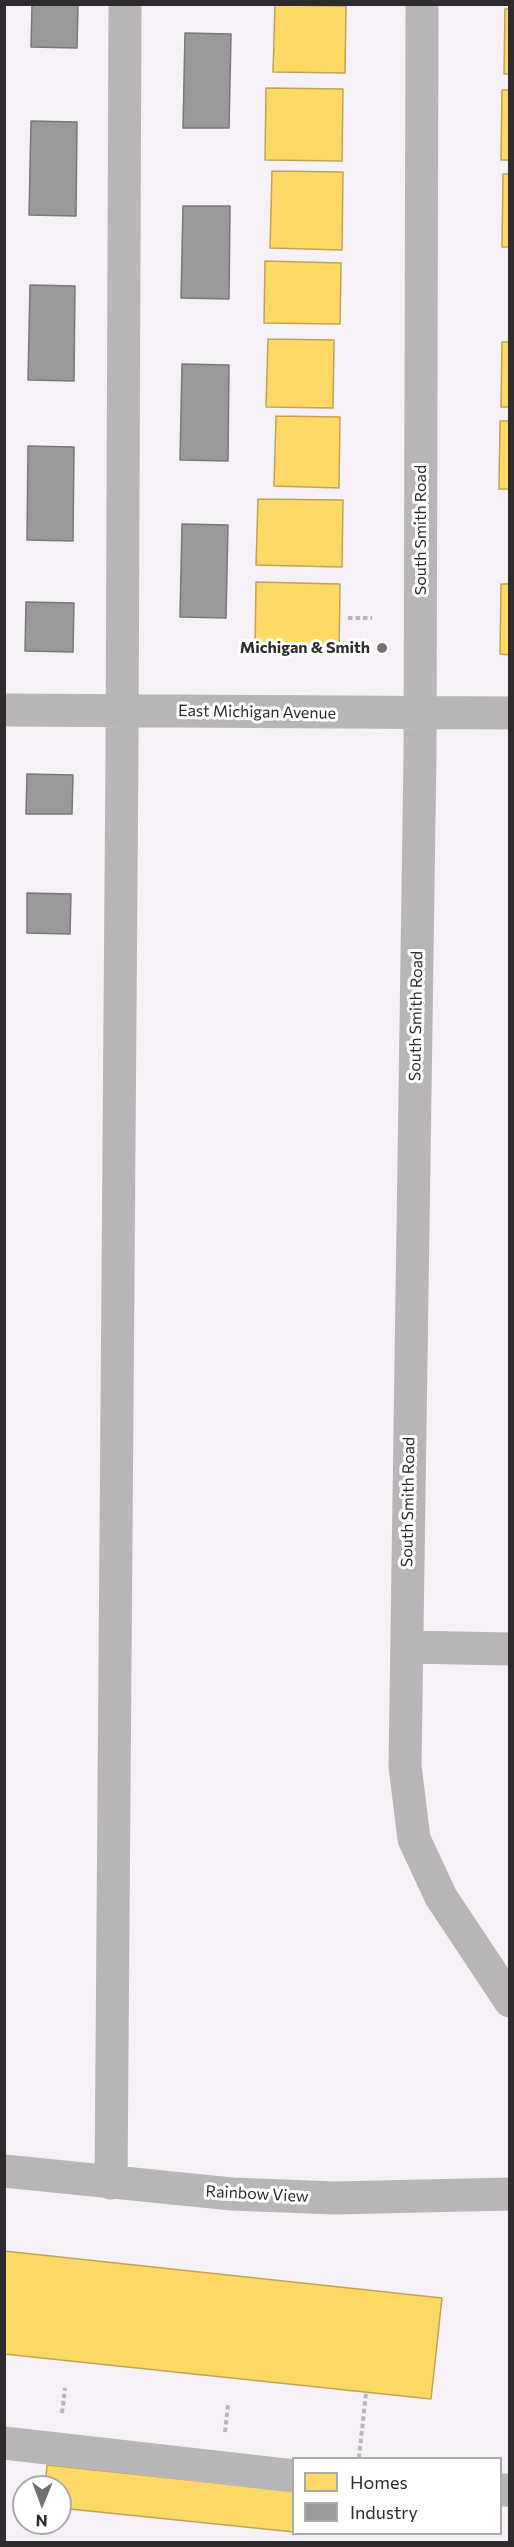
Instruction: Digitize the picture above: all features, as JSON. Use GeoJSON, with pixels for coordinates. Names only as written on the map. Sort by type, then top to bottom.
{"type":"FeatureCollection","features":[{"type":"Feature","properties":{"kind":"street"},"geometry":{"type":"LineString","coordinates":[[111,2183],[123,711],[125,4]]}},
{"type":"Feature","properties":{"kind":"street","name":"South Smith Road"},"geometry":{"type":"LineString","coordinates":[[422,4],[419,713],[405,1766],[414,1839],[441,1897],[510,2001]]}},
{"type":"Feature","properties":{"kind":"street","name":"East Michigan Avenue"},"geometry":{"type":"LineString","coordinates":[[4,710],[510,713]]}},
{"type":"Feature","properties":{"kind":"street"},"geometry":{"type":"LineString","coordinates":[[407,1647],[510,1649]]}},
{"type":"Feature","properties":{"kind":"street","name":"Rainbow View"},"geometry":{"type":"LineString","coordinates":[[4,2171],[232,2194],[334,2198],[510,2194]]}},
{"type":"Feature","properties":{"kind":"street"},"geometry":{"type":"LineString","coordinates":[[4,2443],[292,2476]]}},
{"type":"Feature","properties":{"kind":"path"},"geometry":{"type":"LineString","coordinates":[[348,618],[372,618]]}},
{"type":"Feature","properties":{"kind":"path"},"geometry":{"type":"LineString","coordinates":[[359,2457],[366,2393]]}},
{"type":"Feature","properties":{"kind":"building: Homes"},"geometry":{"type":"Polygon","coordinates":[[[275,5],[346,6],[345,73],[273,72],[275,5]]]}},
{"type":"Feature","properties":{"kind":"building: Homes"},"geometry":{"type":"Polygon","coordinates":[[[505,9],[510,9],[510,74],[504,74],[505,9]]]}},
{"type":"Feature","properties":{"kind":"building: Homes"},"geometry":{"type":"Polygon","coordinates":[[[266,88],[343,89],[342,161],[265,160],[266,88]]]}},
{"type":"Feature","properties":{"kind":"building: Homes"},"geometry":{"type":"Polygon","coordinates":[[[502,90],[510,90],[510,160],[501,160],[502,90]]]}},
{"type":"Feature","properties":{"kind":"building: Homes"},"geometry":{"type":"Polygon","coordinates":[[[272,171],[343,172],[342,250],[270,248],[272,171]]]}},
{"type":"Feature","properties":{"kind":"building: Homes"},"geometry":{"type":"Polygon","coordinates":[[[503,174],[510,174],[510,247],[502,247],[503,174]]]}},
{"type":"Feature","properties":{"kind":"building: Homes"},"geometry":{"type":"Polygon","coordinates":[[[265,261],[341,263],[340,324],[264,323],[265,261]]]}},
{"type":"Feature","properties":{"kind":"building: Homes"},"geometry":{"type":"Polygon","coordinates":[[[268,339],[334,340],[333,408],[266,407],[268,339]]]}},
{"type":"Feature","properties":{"kind":"building: Homes"},"geometry":{"type":"Polygon","coordinates":[[[502,342],[510,342],[510,407],[501,407],[502,342]]]}},
{"type":"Feature","properties":{"kind":"building: Homes"},"geometry":{"type":"Polygon","coordinates":[[[276,416],[340,417],[339,488],[274,486],[276,416]]]}},
{"type":"Feature","properties":{"kind":"building: Homes"},"geometry":{"type":"Polygon","coordinates":[[[500,421],[510,421],[510,489],[499,489],[500,421]]]}},
{"type":"Feature","properties":{"kind":"building: Homes"},"geometry":{"type":"Polygon","coordinates":[[[258,499],[343,500],[342,567],[256,565],[258,499]]]}},
{"type":"Feature","properties":{"kind":"building: Homes"},"geometry":{"type":"Polygon","coordinates":[[[256,582],[340,584],[339,653],[255,651],[256,582]]]}},
{"type":"Feature","properties":{"kind":"building: Homes"},"geometry":{"type":"Polygon","coordinates":[[[501,584],[510,584],[510,655],[500,654],[501,584]]]}},
{"type":"Feature","properties":{"kind":"building: Homes"},"geometry":{"type":"Polygon","coordinates":[[[4,2251],[442,2298],[431,2399],[4,2354],[4,2251]]]}},
{"type":"Feature","properties":{"kind":"building: Homes"},"geometry":{"type":"Polygon","coordinates":[[[47,2465],[292,2491],[292,2532],[72,2509],[72,2475],[46,2475],[47,2465]]]}},
{"type":"Feature","properties":{"kind":"building: Industry"},"geometry":{"type":"Polygon","coordinates":[[[32,4],[78,4],[77,48],[31,47],[32,4]]]}},
{"type":"Feature","properties":{"kind":"building: Industry"},"geometry":{"type":"Polygon","coordinates":[[[185,33],[231,34],[229,128],[183,128],[185,33]]]}},
{"type":"Feature","properties":{"kind":"building: Industry"},"geometry":{"type":"Polygon","coordinates":[[[31,121],[77,122],[76,216],[29,215],[31,121]]]}},
{"type":"Feature","properties":{"kind":"building: Industry"},"geometry":{"type":"Polygon","coordinates":[[[183,206],[230,206],[229,299],[181,298],[183,206]]]}},
{"type":"Feature","properties":{"kind":"building: Industry"},"geometry":{"type":"Polygon","coordinates":[[[30,285],[75,286],[74,381],[28,380],[30,285]]]}},
{"type":"Feature","properties":{"kind":"building: Industry"},"geometry":{"type":"Polygon","coordinates":[[[182,364],[229,365],[228,461],[180,460],[182,364]]]}},
{"type":"Feature","properties":{"kind":"building: Industry"},"geometry":{"type":"Polygon","coordinates":[[[28,446],[74,447],[73,541],[27,540],[28,446]]]}},
{"type":"Feature","properties":{"kind":"building: Industry"},"geometry":{"type":"Polygon","coordinates":[[[182,524],[228,525],[226,618],[180,617],[182,524]]]}},
{"type":"Feature","properties":{"kind":"building: Industry"},"geometry":{"type":"Polygon","coordinates":[[[26,602],[74,603],[73,652],[25,651],[26,602]]]}},
{"type":"Feature","properties":{"kind":"building: Industry"},"geometry":{"type":"Polygon","coordinates":[[[27,774],[73,775],[72,814],[26,814],[27,774]]]}},
{"type":"Feature","properties":{"kind":"building: Industry"},"geometry":{"type":"Polygon","coordinates":[[[27,893],[71,894],[70,934],[27,933],[27,893]]]}},
{"type":"Feature","properties":{"kind":"place","name":"Michigan & Smith"},"geometry":{"type":"Point","coordinates":[382,648]}}]}
